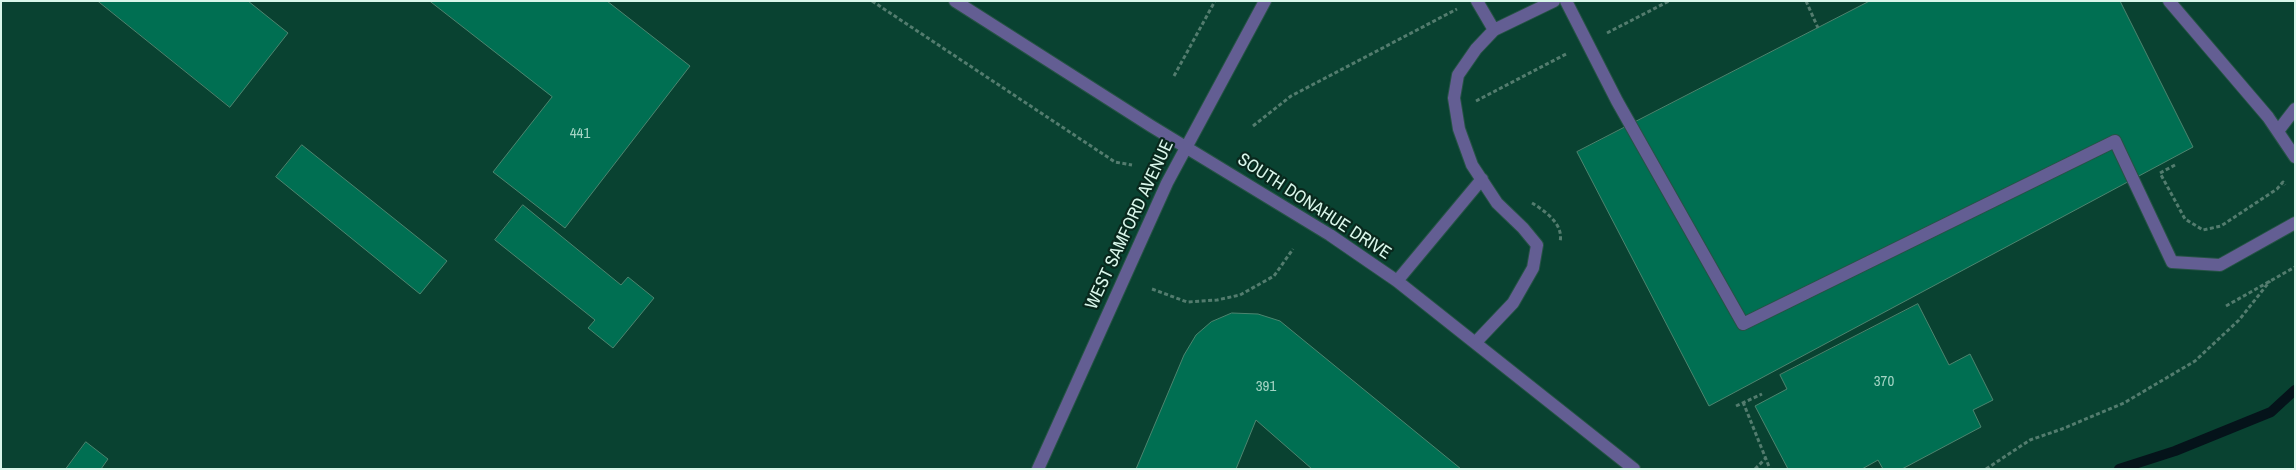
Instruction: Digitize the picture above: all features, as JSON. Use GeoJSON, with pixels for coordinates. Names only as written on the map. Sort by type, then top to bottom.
{"type":"FeatureCollection","features":[{"type":"Feature","properties":{"kind":"street","name":"SOUTH DONAHUE DRIVE"},"geometry":{"type":"LineString","coordinates":[[955,1],[1330,235],[1397,281],[1634,469]]}},
{"type":"Feature","properties":{"kind":"street","name":"WEST SAMFORD AVENUE"},"geometry":{"type":"LineString","coordinates":[[1038,469],[1185,146],[1265,1]]}},
{"type":"Feature","properties":{"kind":"street"},"geometry":{"type":"LineString","coordinates":[[1477,1],[1494,30]]}},
{"type":"Feature","properties":{"kind":"street"},"geometry":{"type":"LineString","coordinates":[[1475,343],[1512,302],[1533,268],[1536,245],[1524,228],[1497,203],[1472,165],[1459,128],[1454,98],[1458,75],[1476,49],[1494,30],[1554,1]]}},
{"type":"Feature","properties":{"kind":"street"},"geometry":{"type":"LineString","coordinates":[[1566,1],[1617,101],[1743,324],[2115,141],[2172,262],[2220,265],[2295,223]]}},
{"type":"Feature","properties":{"kind":"street"},"geometry":{"type":"LineString","coordinates":[[2169,1],[2268,117],[2295,157]]}},
{"type":"Feature","properties":{"kind":"street"},"geometry":{"type":"LineString","coordinates":[[2278,131],[2295,109]]}},
{"type":"Feature","properties":{"kind":"street"},"geometry":{"type":"LineString","coordinates":[[1397,281],[1482,179]]}},
{"type":"Feature","properties":{"kind":"path"},"geometry":{"type":"LineString","coordinates":[[872,1],[1115,162],[1132,166]]}},
{"type":"Feature","properties":{"kind":"path"},"geometry":{"type":"LineString","coordinates":[[1174,76],[1215,1]]}},
{"type":"Feature","properties":{"kind":"path"},"geometry":{"type":"LineString","coordinates":[[1474,110],[1475,101],[1669,1]]}},
{"type":"Feature","properties":{"kind":"path"},"geometry":{"type":"LineString","coordinates":[[1806,1],[1818,28]]}},
{"type":"Feature","properties":{"kind":"path"},"geometry":{"type":"LineString","coordinates":[[1253,126],[1291,96],[1462,6]]}},
{"type":"Feature","properties":{"kind":"path"},"geometry":{"type":"LineString","coordinates":[[2175,165],[2160,173],[2185,219],[2203,230],[2221,226],[2277,189],[2283,182],[2285,185]]}},
{"type":"Feature","properties":{"kind":"path"},"geometry":{"type":"LineString","coordinates":[[1528,200],[1551,215],[1561,237],[1560,246]]}},
{"type":"Feature","properties":{"kind":"path"},"geometry":{"type":"LineString","coordinates":[[1152,289],[1187,302],[1217,300],[1240,295],[1274,276],[1293,249]]}},
{"type":"Feature","properties":{"kind":"path"},"geometry":{"type":"LineString","coordinates":[[2226,306],[2295,267]]}},
{"type":"Feature","properties":{"kind":"path"},"geometry":{"type":"LineString","coordinates":[[1986,469],[2030,440],[2124,403],[2194,361],[2239,320],[2270,281]]}},
{"type":"Feature","properties":{"kind":"path"},"geometry":{"type":"LineString","coordinates":[[1736,406],[1762,394]]}},
{"type":"Feature","properties":{"kind":"path"},"geometry":{"type":"LineString","coordinates":[[1743,402],[1770,469]]}},
{"type":"Feature","properties":{"kind":"path"},"geometry":{"type":"LineString","coordinates":[[1755,469],[1766,458]]}},
{"type":"Feature","properties":{"kind":"shaded area"},"geometry":{"type":"Polygon","coordinates":[[[1,1],[2295,1],[2295,469],[1,469],[1,1]]]}},
{"type":"Feature","properties":{"kind":"building"},"geometry":{"type":"Polygon","coordinates":[[[98,1],[248,1],[288,33],[230,107],[98,1]]]}},
{"type":"Feature","properties":{"kind":"building"},"geometry":{"type":"Polygon","coordinates":[[[430,1],[607,1],[690,66],[565,228],[493,172],[552,97],[430,1]]]}},
{"type":"Feature","properties":{"kind":"building"},"geometry":{"type":"Polygon","coordinates":[[[1870,1],[2120,1],[2193,147],[1709,406],[1577,152],[1870,1]]]}},
{"type":"Feature","properties":{"kind":"building"},"geometry":{"type":"Polygon","coordinates":[[[302,145],[447,261],[420,294],[276,177],[302,145]]]}},
{"type":"Feature","properties":{"kind":"building"},"geometry":{"type":"Polygon","coordinates":[[[523,205],[621,285],[628,277],[654,298],[613,348],[588,328],[595,320],[495,240],[523,205]]]}},
{"type":"Feature","properties":{"kind":"building"},"geometry":{"type":"Polygon","coordinates":[[[1918,304],[1949,365],[1970,354],[1993,400],[1973,410],[1981,427],[1902,469],[1883,469],[1878,460],[1862,469],[1788,469],[1755,406],[1787,389],[1780,375],[1918,304]]]}},
{"type":"Feature","properties":{"kind":"building"},"geometry":{"type":"Polygon","coordinates":[[[1232,313],[1258,314],[1280,321],[1461,469],[1312,469],[1256,420],[1236,469],[1136,469],[1184,355],[1196,335],[1211,322],[1232,313]]]}},
{"type":"Feature","properties":{"kind":"building"},"geometry":{"type":"Polygon","coordinates":[[[86,442],[108,459],[101,469],[66,469],[86,442]]]}},
{"type":"Feature","properties":{"kind":"waterway"},"geometry":{"type":"LineString","coordinates":[[2119,469],[2175,451],[2271,412],[2295,390]]}}]}
